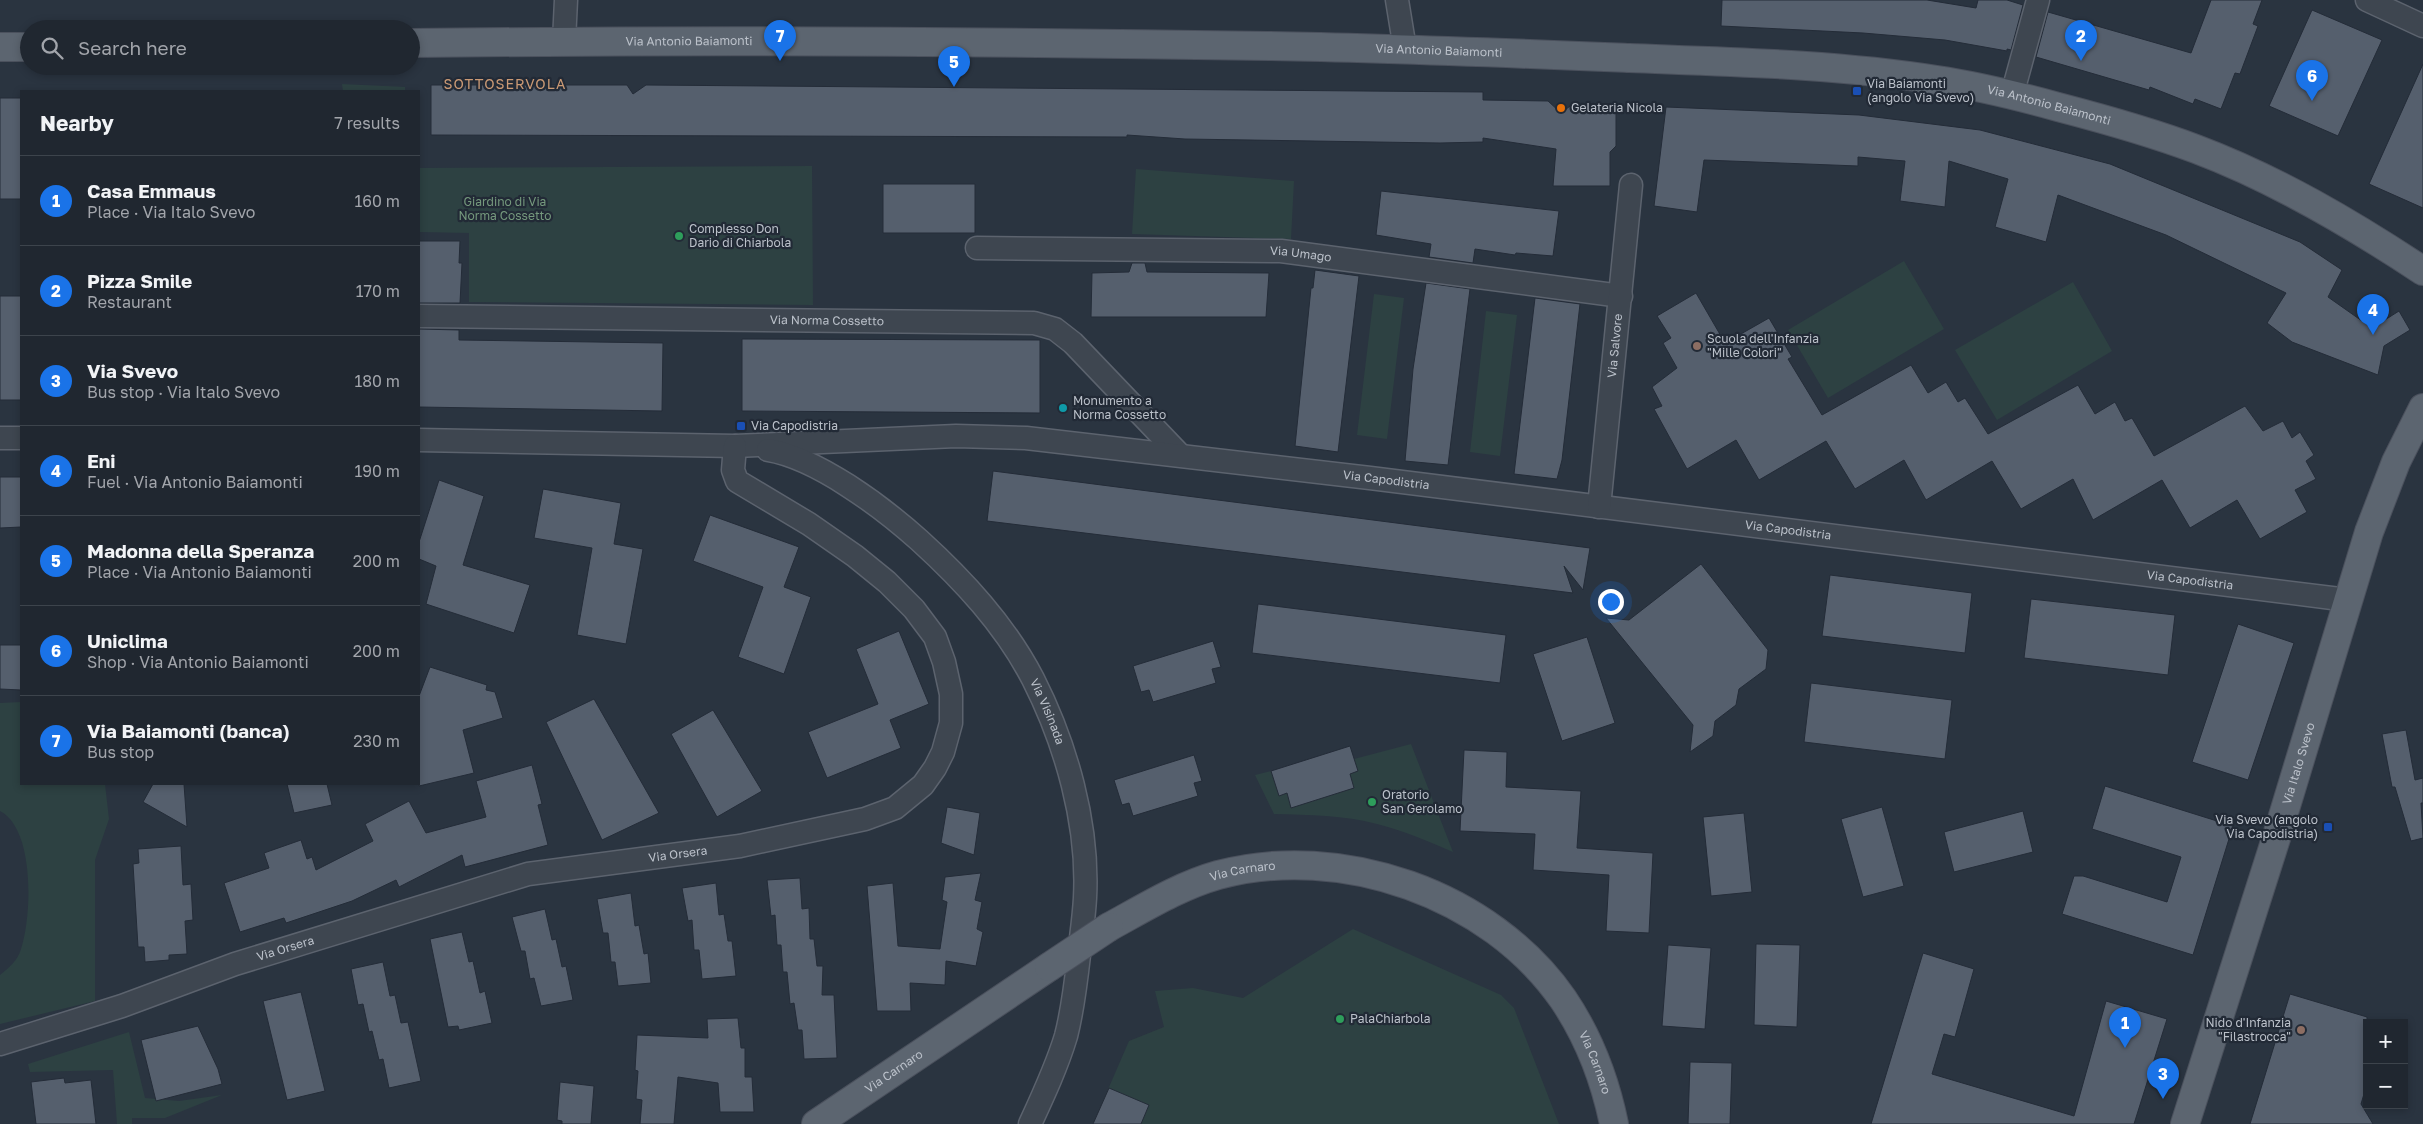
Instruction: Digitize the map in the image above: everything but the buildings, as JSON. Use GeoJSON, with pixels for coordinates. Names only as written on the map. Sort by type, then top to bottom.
{"type":"FeatureCollection","features":[{"type":"Feature","properties":{"kind":"main road","name":"Via Antonio Baiamonti"},"geometry":{"type":"LineString","coordinates":[[420,43],[564,41],[1167,44],[1405,49],[1801,65],[1942,80],[2012,95],[2106,120],[2196,148],[2268,180],[2374,238],[2423,271]]}},
{"type":"Feature","properties":{"kind":"main road"},"geometry":{"type":"LineString","coordinates":[[0,47],[20,47]]}},
{"type":"Feature","properties":{"kind":"main road","name":"Via Italo Svevo"},"geometry":{"type":"LineString","coordinates":[[2185,1124],[2279,829],[2369,532],[2396,462],[2423,408]]}},
{"type":"Feature","properties":{"kind":"main road","name":"Via Carnaro"},"geometry":{"type":"LineString","coordinates":[[816,1124],[1109,927],[1164,896],[1217,876],[1258,868],[1332,868],[1376,875],[1418,888],[1459,908],[1496,931],[1532,963],[1562,998],[1585,1035],[1601,1076],[1614,1124]]}},
{"type":"Feature","properties":{"kind":"street"},"geometry":{"type":"LineString","coordinates":[[564,41],[566,0]]}},
{"type":"Feature","properties":{"kind":"street"},"geometry":{"type":"LineString","coordinates":[[1397,0],[1405,49]]}},
{"type":"Feature","properties":{"kind":"street"},"geometry":{"type":"LineString","coordinates":[[2012,95],[2038,0]]}},
{"type":"Feature","properties":{"kind":"street"},"geometry":{"type":"LineString","coordinates":[[2367,0],[2423,26]]}},
{"type":"Feature","properties":{"kind":"street","name":"Via Salvore"},"geometry":{"type":"LineString","coordinates":[[1599,507],[1631,185]]}},
{"type":"Feature","properties":{"kind":"street","name":"Via Umago"},"geometry":{"type":"LineString","coordinates":[[977,248],[1281,251],[1621,296]]}},
{"type":"Feature","properties":{"kind":"street","name":"Via Norma Cossetto"},"geometry":{"type":"LineString","coordinates":[[420,316],[1034,323],[1055,329],[1073,343],[1180,455]]}},
{"type":"Feature","properties":{"kind":"street","name":"Via Capodistria"},"geometry":{"type":"LineString","coordinates":[[420,440],[734,446],[956,436],[1026,438],[1180,455],[2348,600]]}},
{"type":"Feature","properties":{"kind":"street"},"geometry":{"type":"LineString","coordinates":[[0,438],[20,438]]}},
{"type":"Feature","properties":{"kind":"street","name":"Via Orsera"},"geometry":{"type":"LineString","coordinates":[[0,1044],[122,1006],[235,964],[309,943],[528,874],[740,846],[865,819],[895,808],[909,797],[923,785],[935,768],[943,752],[951,723],[951,694],[944,662],[935,637],[914,609],[887,582],[854,556],[809,524],[737,481],[733,470],[734,446]]}},
{"type":"Feature","properties":{"kind":"street","name":"Via Visinada"},"geometry":{"type":"LineString","coordinates":[[734,446],[772,451],[808,463],[855,490],[898,522],[943,562],[985,607],[1008,638],[1036,687],[1068,770],[1080,820],[1085,897],[1074,1003],[1065,1038],[1046,1090],[1030,1124]]}},
{"type":"Feature","properties":{"kind":"green space"},"geometry":{"type":"Polygon","coordinates":[[[342,84],[405,87],[405,90],[343,90],[342,84]]]}},
{"type":"Feature","properties":{"kind":"green space","name":"Complesso Don Dario di Chiarbola"},"geometry":{"type":"Polygon","coordinates":[[[812,166],[813,305],[469,302],[469,233],[420,232],[420,168],[812,166]]]}},
{"type":"Feature","properties":{"kind":"green space"},"geometry":{"type":"Polygon","coordinates":[[[1136,169],[1294,181],[1291,239],[1132,234],[1136,169]]]}},
{"type":"Feature","properties":{"kind":"green space"},"geometry":{"type":"Polygon","coordinates":[[[1904,261],[1944,329],[1828,398],[1788,330],[1904,261]]]}},
{"type":"Feature","properties":{"kind":"green space"},"geometry":{"type":"Polygon","coordinates":[[[2073,282],[2112,351],[1997,420],[1955,350],[2073,282]]]}},
{"type":"Feature","properties":{"kind":"green space"},"geometry":{"type":"Polygon","coordinates":[[[1374,294],[1404,298],[1387,439],[1357,435],[1374,294]]]}},
{"type":"Feature","properties":{"kind":"green space"},"geometry":{"type":"Polygon","coordinates":[[[1486,311],[1517,315],[1500,456],[1470,452],[1486,311]]]}},
{"type":"Feature","properties":{"kind":"green space"},"geometry":{"type":"Polygon","coordinates":[[[20,702],[20,785],[105,785],[109,819],[95,860],[95,1001],[0,1024],[0,975],[13,964],[20,953],[27,916],[28,874],[20,836],[11,821],[0,811],[0,703],[20,702]]]}},
{"type":"Feature","properties":{"kind":"green space","name":"Oratorio San Gerolamo"},"geometry":{"type":"Polygon","coordinates":[[[1411,744],[1453,852],[1406,833],[1364,821],[1326,816],[1274,814],[1255,775],[1271,771],[1279,795],[1287,793],[1291,807],[1354,788],[1350,774],[1358,771],[1354,759],[1411,744]]]}},
{"type":"Feature","properties":{"kind":"green space","name":"PalaChiarbola"},"geometry":{"type":"Polygon","coordinates":[[[1353,929],[1501,995],[1514,1008],[1559,1124],[1093,1124],[1129,1041],[1164,1027],[1155,991],[1193,988],[1243,998],[1353,929]]]}},
{"type":"Feature","properties":{"kind":"green space"},"geometry":{"type":"Polygon","coordinates":[[[129,1032],[145,1098],[179,1101],[222,1095],[165,1118],[132,1118],[132,1124],[117,1124],[113,1070],[30,1072],[28,1064],[129,1032]]]}},
{"type":"Feature","properties":{"kind":"place","name":"Via Baiamonti (banca)"},"geometry":{"type":"Point","coordinates":[780,61]}},
{"type":"Feature","properties":{"kind":"place","name":"Pizza Smile"},"geometry":{"type":"Point","coordinates":[2081,61]}},
{"type":"Feature","properties":{"kind":"place","name":"Madonna della Speranza"},"geometry":{"type":"Point","coordinates":[954,87]}},
{"type":"Feature","properties":{"kind":"place","name":"Via Baiamonti (angolo Via Svevo)"},"geometry":{"type":"Point","coordinates":[1857,91]}},
{"type":"Feature","properties":{"kind":"place","name":"Uniclima"},"geometry":{"type":"Point","coordinates":[2312,101]}},
{"type":"Feature","properties":{"kind":"place","name":"Gelateria Nicola"},"geometry":{"type":"Point","coordinates":[1561,108]}},
{"type":"Feature","properties":{"kind":"place","name":"Complesso Don Dario di Chiarbola"},"geometry":{"type":"Point","coordinates":[679,236]}},
{"type":"Feature","properties":{"kind":"place","name":"Eni"},"geometry":{"type":"Point","coordinates":[2373,335]}},
{"type":"Feature","properties":{"kind":"place","name":"Scuola dell'Infanzia \"Mille Colori\""},"geometry":{"type":"Point","coordinates":[1697,346]}},
{"type":"Feature","properties":{"kind":"place","name":"Monumento a Norma Cossetto"},"geometry":{"type":"Point","coordinates":[1063,408]}},
{"type":"Feature","properties":{"kind":"place","name":"Via Capodistria"},"geometry":{"type":"Point","coordinates":[741,426]}},
{"type":"Feature","properties":{"kind":"place","name":"Oratorio San Gerolamo"},"geometry":{"type":"Point","coordinates":[1372,802]}},
{"type":"Feature","properties":{"kind":"place","name":"Via Svevo (angolo Via Capodistria)"},"geometry":{"type":"Point","coordinates":[2328,827]}},
{"type":"Feature","properties":{"kind":"place","name":"PalaChiarbola"},"geometry":{"type":"Point","coordinates":[1340,1019]}},
{"type":"Feature","properties":{"kind":"place","name":"Nido d'Infanzia \"Filastrocca\""},"geometry":{"type":"Point","coordinates":[2301,1030]}},
{"type":"Feature","properties":{"kind":"place","name":"Casa Emmaus"},"geometry":{"type":"Point","coordinates":[2125,1048]}},
{"type":"Feature","properties":{"kind":"place","name":"Via Svevo"},"geometry":{"type":"Point","coordinates":[2163,1099]}},
{"type":"Feature","properties":{"kind":"district","name":"SOTTOSERVOLA"},"geometry":{"type":"Point","coordinates":[505,84]}},
{"type":"Feature","properties":{"kind":"park label","name":"Giardino di Via Norma Cossetto"},"geometry":{"type":"Point","coordinates":[505,209]}}]}
